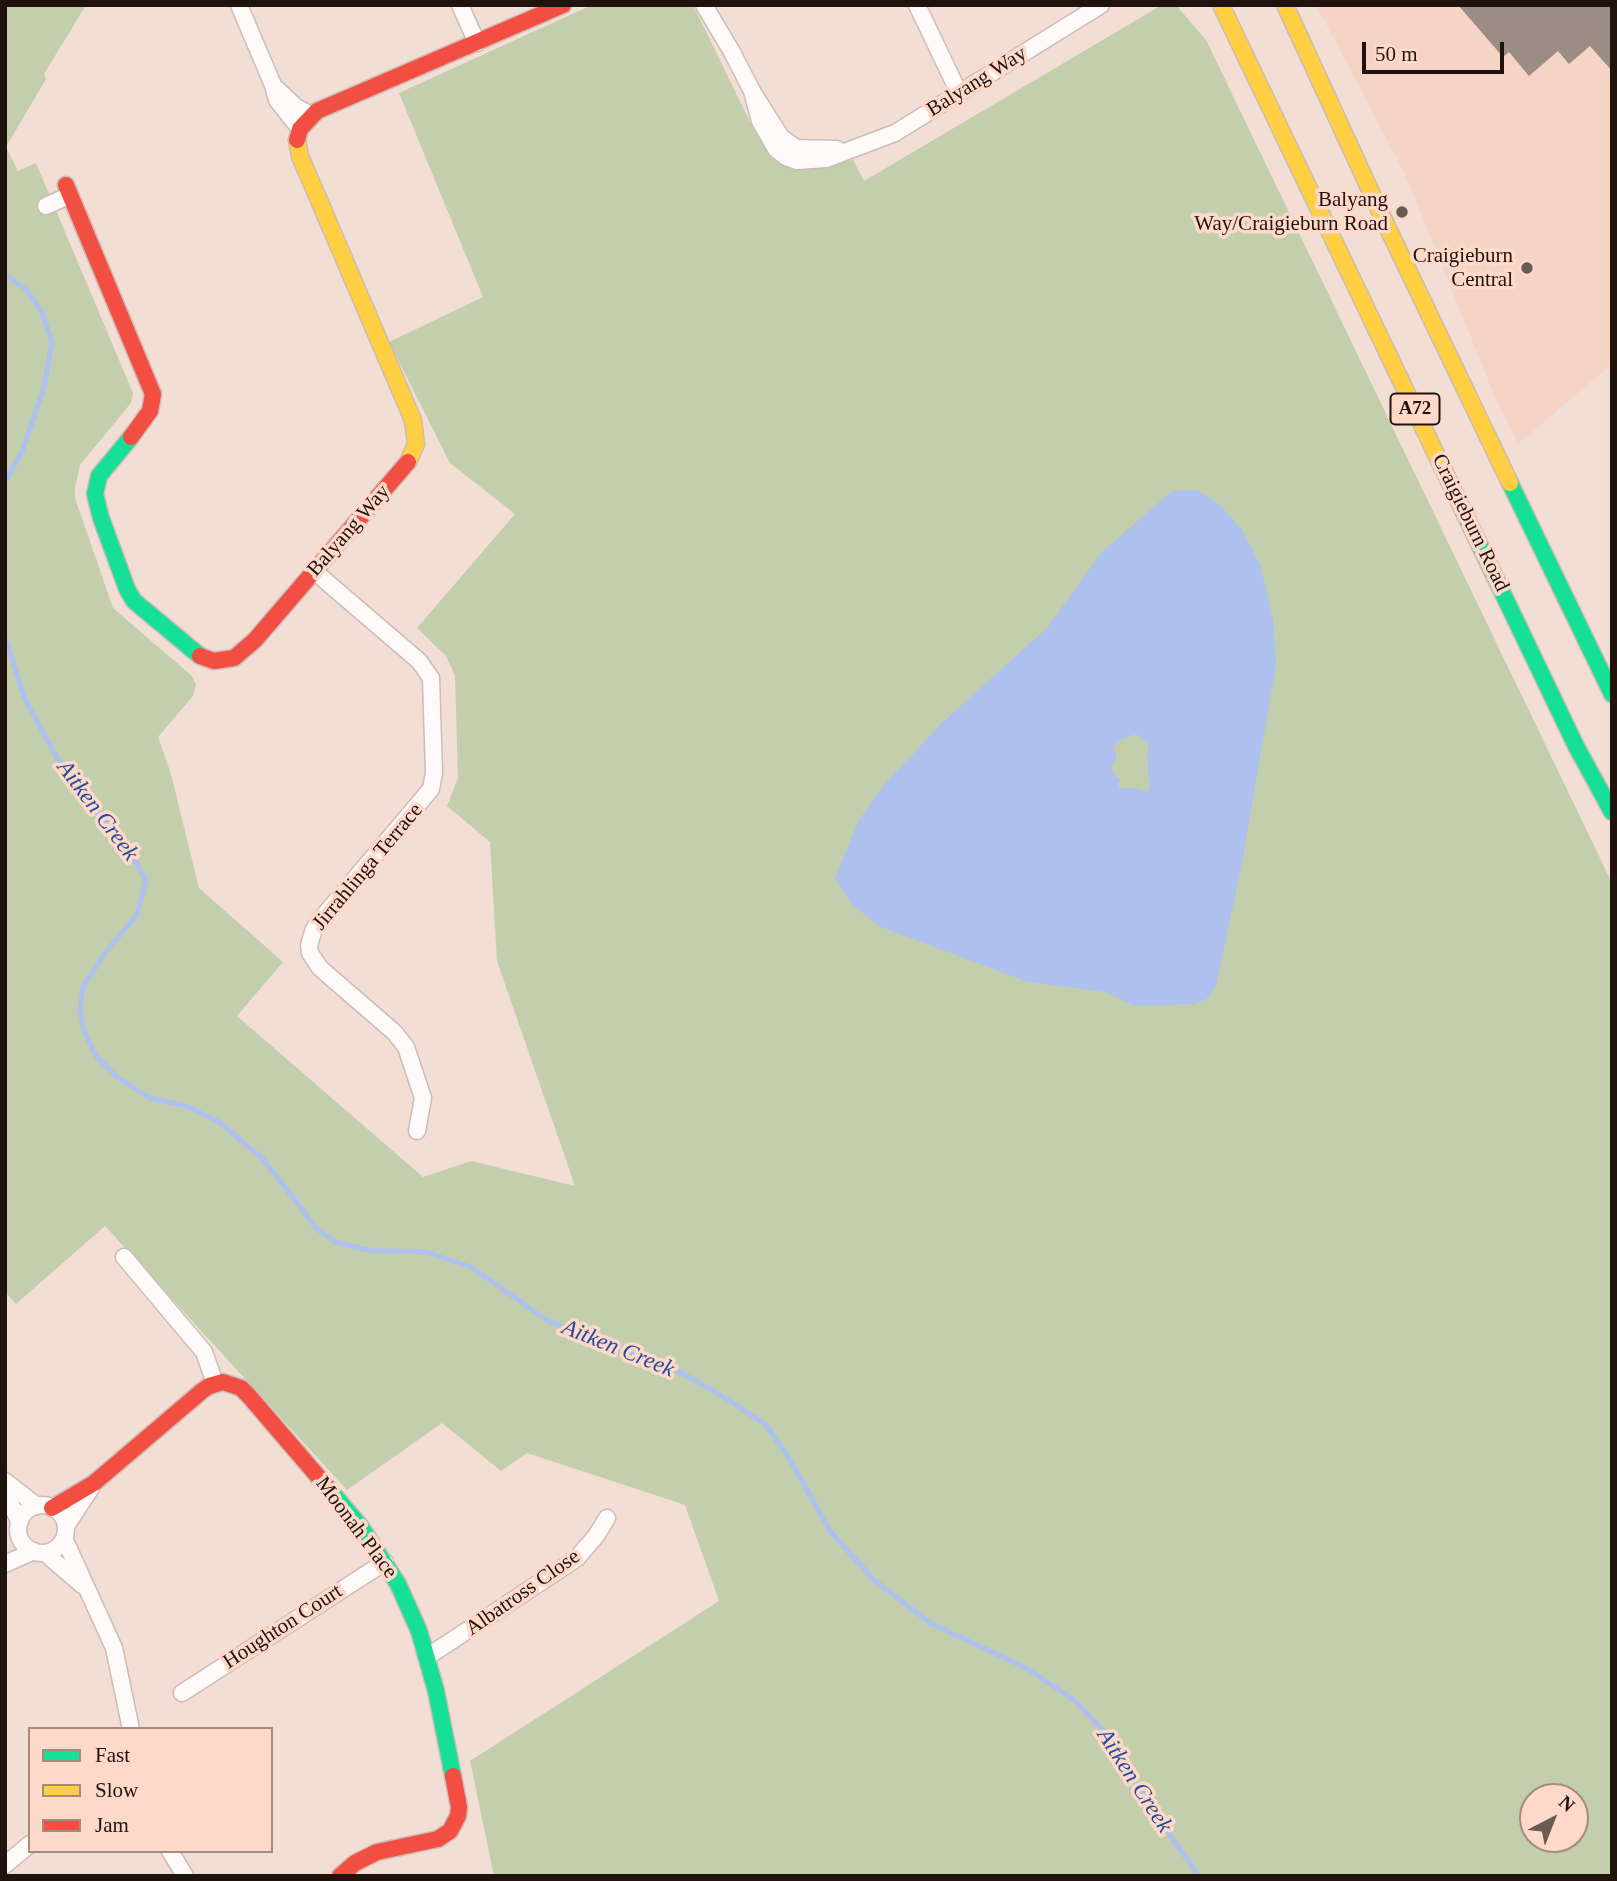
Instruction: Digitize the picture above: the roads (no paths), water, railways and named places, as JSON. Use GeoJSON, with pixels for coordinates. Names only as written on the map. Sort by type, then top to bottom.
{"type":"FeatureCollection","features":[{"type":"Feature","properties":{"kind":"street"},"geometry":{"type":"LineString","coordinates":[[239,5],[277,100],[300,129],[311,115],[563,5]]}},
{"type":"Feature","properties":{"kind":"street"},"geometry":{"type":"LineString","coordinates":[[460,5],[477,43]]}},
{"type":"Feature","properties":{"kind":"street","name":"Balyang Way"},"geometry":{"type":"LineString","coordinates":[[704,5],[732,52],[751,92],[781,137],[788,145],[804,150],[850,149],[879,141],[1101,5]]}},
{"type":"Feature","properties":{"kind":"street","name":"Balyang Way"},"geometry":{"type":"LineString","coordinates":[[715,5],[732,52]]}},
{"type":"Feature","properties":{"kind":"street"},"geometry":{"type":"LineString","coordinates":[[917,5],[959,93]]}},
{"type":"Feature","properties":{"kind":"street","name":"Craigieburn Road"},"geometry":{"type":"LineString","coordinates":[[1221,5],[1577,746],[1612,812]]}},
{"type":"Feature","properties":{"kind":"street","name":"A72"},"geometry":{"type":"LineString","coordinates":[[1290,10],[1382,216],[1612,695]]}},
{"type":"Feature","properties":{"kind":"street"},"geometry":{"type":"LineString","coordinates":[[273,85],[296,107],[311,115]]}},
{"type":"Feature","properties":{"kind":"street","name":"Balyang Way"},"geometry":{"type":"LineString","coordinates":[[46,206],[68,190],[153,394],[150,411],[106,466],[95,486],[96,502],[130,596],[204,659],[234,659],[246,649],[411,458],[416,444],[416,432],[407,405],[300,156],[297,137],[300,129]]}},
{"type":"Feature","properties":{"kind":"street","name":"Jirrahlinga Terrace"},"geometry":{"type":"LineString","coordinates":[[314,570],[419,661],[431,678],[435,773],[432,789],[326,913],[314,929],[309,945],[310,953],[320,968],[394,1032],[406,1047],[423,1098],[417,1131]]}},
{"type":"Feature","properties":{"kind":"street"},"geometry":{"type":"LineString","coordinates":[[1601,673],[1612,687]]}},
{"type":"Feature","properties":{"kind":"street"},"geometry":{"type":"LineString","coordinates":[[5,1555],[30,1509],[44,1507],[94,1483],[202,1391],[215,1383],[204,1352],[124,1257]]}},
{"type":"Feature","properties":{"kind":"street","name":"Moonah Place"},"geometry":{"type":"LineString","coordinates":[[215,1383],[241,1388],[345,1507],[385,1562],[409,1607],[427,1657],[456,1794],[458,1816],[450,1831],[438,1839],[377,1852],[355,1863],[340,1876]]}},
{"type":"Feature","properties":{"kind":"street"},"geometry":{"type":"LineString","coordinates":[[5,1481],[44,1507],[58,1512],[87,1589],[114,1648],[131,1727]]}},
{"type":"Feature","properties":{"kind":"street"},"geometry":{"type":"LineString","coordinates":[[5,1564],[57,1548],[94,1483]]}},
{"type":"Feature","properties":{"kind":"street"},"geometry":{"type":"LineString","coordinates":[[5,1494],[27,1548],[40,1552],[87,1589]]}},
{"type":"Feature","properties":{"kind":"street","name":"Albatross Close"},"geometry":{"type":"LineString","coordinates":[[427,1657],[577,1558],[607,1518]]}},
{"type":"Feature","properties":{"kind":"street","name":"Houghton Court"},"geometry":{"type":"LineString","coordinates":[[182,1693],[385,1562]]}},
{"type":"Feature","properties":{"kind":"street"},"geometry":{"type":"LineString","coordinates":[[5,1865],[28,1846]]}},
{"type":"Feature","properties":{"kind":"street"},"geometry":{"type":"LineString","coordinates":[[171,1853],[185,1876]]}},
{"type":"Feature","properties":{"kind":"water"},"geometry":{"type":"Polygon","coordinates":[[[1197,490],[1221,506],[1242,530],[1260,565],[1273,618],[1276,665],[1242,862],[1216,986],[1208,998],[1195,1004],[1135,1006],[1105,992],[1028,982],[881,927],[852,905],[835,878],[859,820],[884,785],[943,722],[1047,628],[1101,553],[1172,491],[1197,490]],[[1136,734],[1122,739],[1113,747],[1117,757],[1111,766],[1115,776],[1120,779],[1118,788],[1137,788],[1147,792],[1150,787],[1147,758],[1149,744],[1136,734]]]}},
{"type":"Feature","properties":{"kind":"waterway","name":"Aitken Creek"},"geometry":{"type":"LineString","coordinates":[[5,275],[26,289],[42,312],[52,342],[44,387],[22,452],[5,481]]}},
{"type":"Feature","properties":{"kind":"waterway","name":"Aitken Creek"},"geometry":{"type":"LineString","coordinates":[[5,637],[24,697],[57,758],[88,801],[126,845],[146,880],[137,915],[104,954],[83,987],[80,1011],[84,1031],[96,1056],[117,1077],[150,1098],[186,1106],[219,1122],[263,1159],[317,1229],[335,1242],[368,1250],[426,1252],[471,1267],[545,1319],[605,1347],[665,1364],[765,1424],[789,1458],[830,1531],[873,1579],[930,1623],[1026,1668],[1074,1700],[1109,1736],[1149,1806],[1199,1876]]}},
{"type":"Feature","properties":{"kind":"place","name":"Balyang Way/Craigieburn Road"},"geometry":{"type":"Point","coordinates":[1402,212]}},
{"type":"Feature","properties":{"kind":"place","name":"Craigieburn Central"},"geometry":{"type":"Point","coordinates":[1527,268]}}]}
